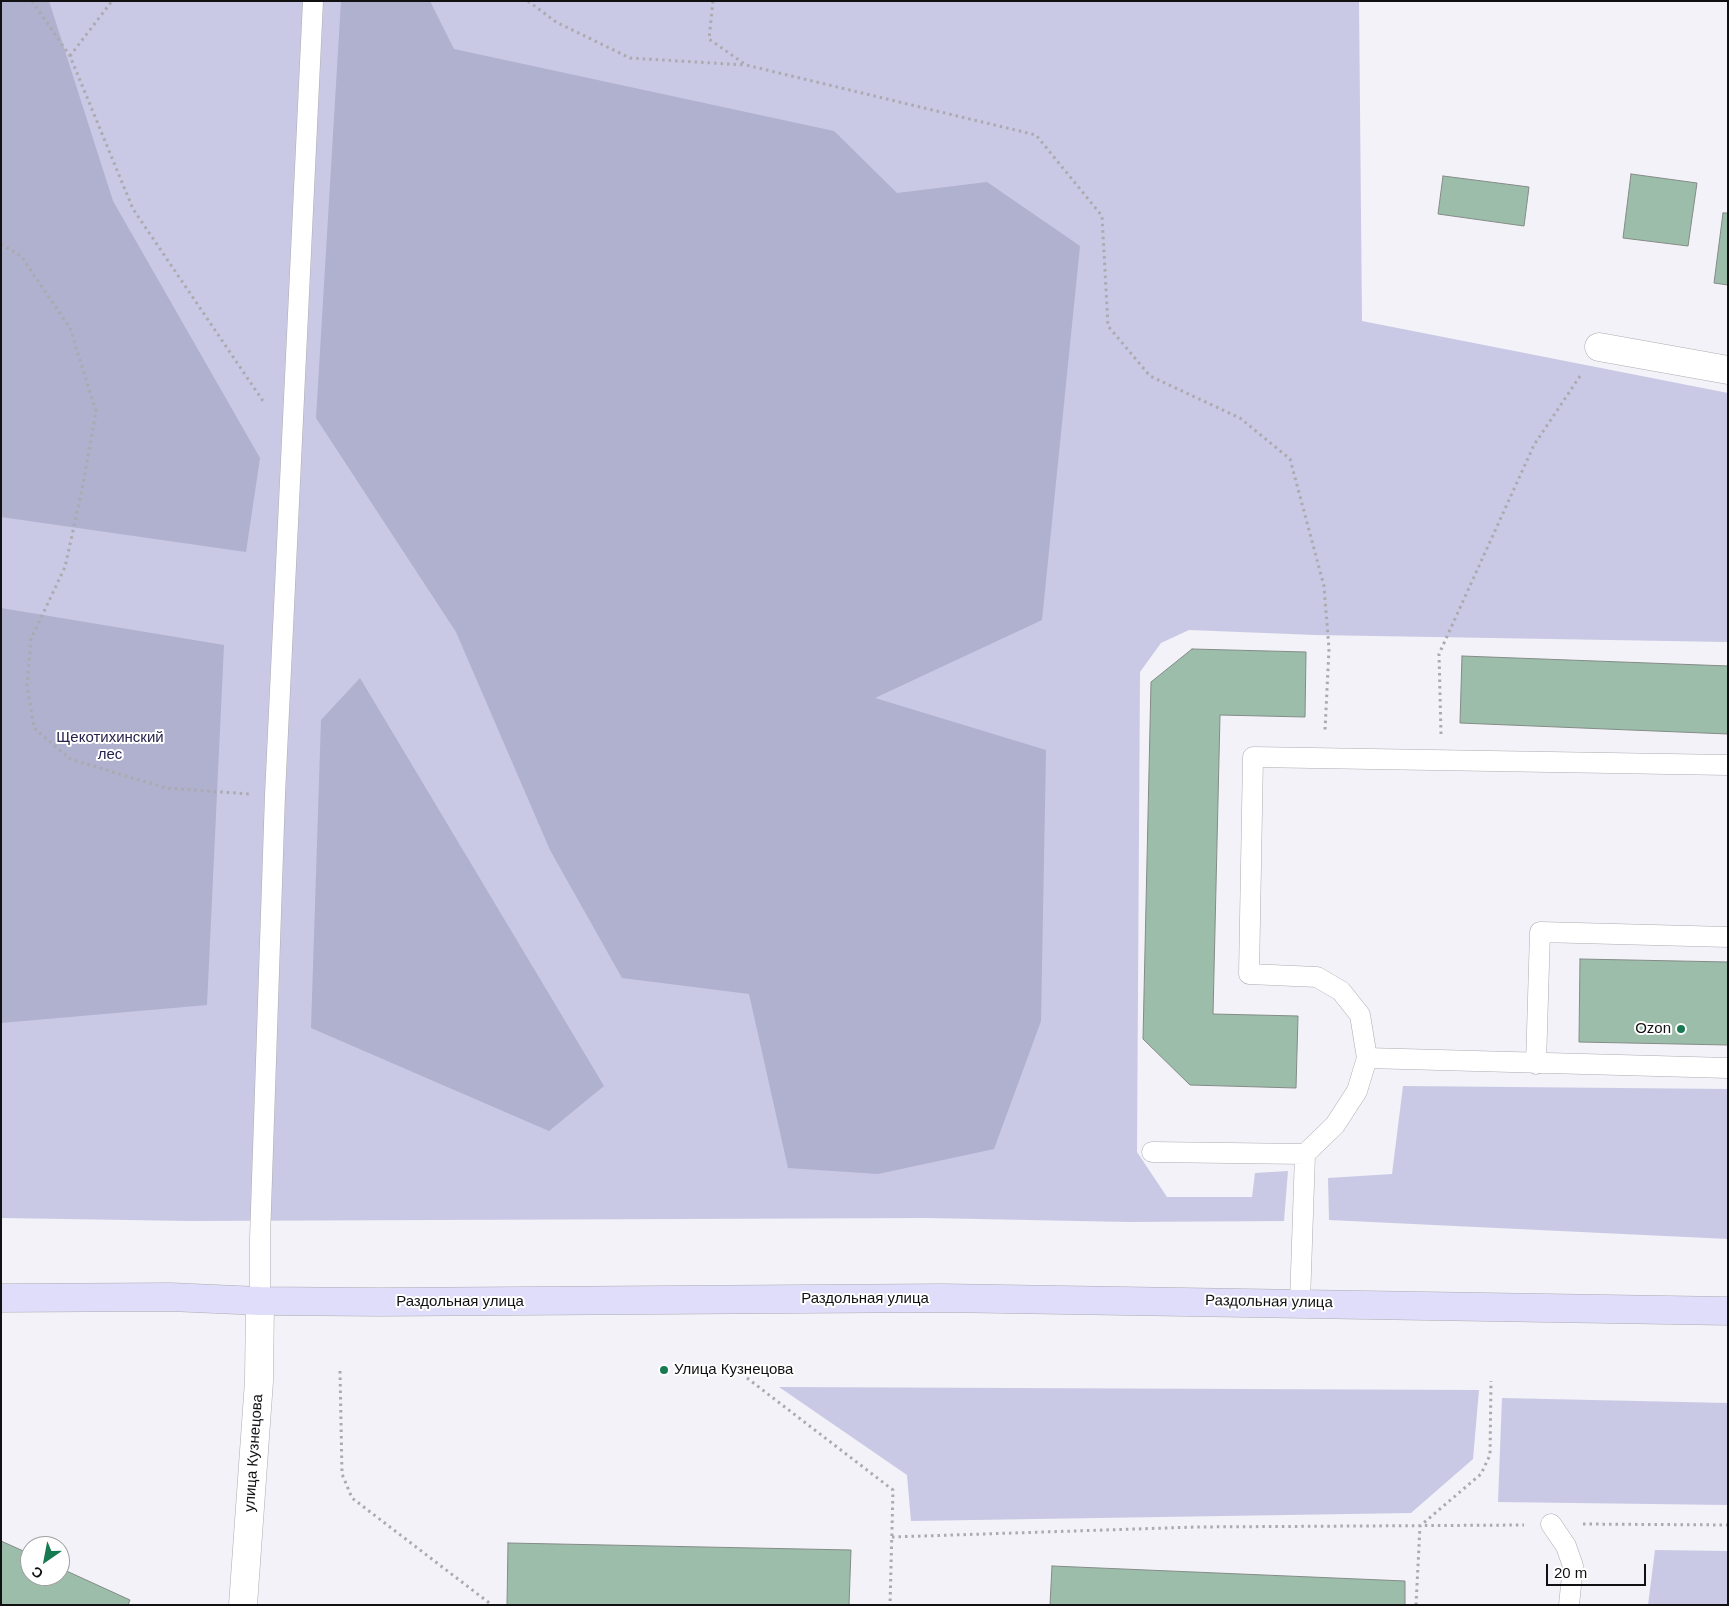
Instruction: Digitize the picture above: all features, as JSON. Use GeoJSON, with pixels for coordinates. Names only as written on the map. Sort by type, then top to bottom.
{"type":"FeatureCollection","features":[{"type":"Feature","properties":{"kind":"main road","name":"Раздольная улица"},"geometry":{"type":"LineString","coordinates":[[1,1298],[170,1297],[260,1301],[942,1298],[1300,1302],[1728,1311]]}},
{"type":"Feature","properties":{"kind":"street"},"geometry":{"type":"LineString","coordinates":[[1599,347],[1728,370]]}},
{"type":"Feature","properties":{"kind":"street","name":"улица Кузнецова"},"geometry":{"type":"LineString","coordinates":[[243,1605],[259,1381],[260,1301]]}},
{"type":"Feature","properties":{"kind":"lane"},"geometry":{"type":"LineString","coordinates":[[260,1301],[260,1238],[275,795],[313,1]]}},
{"type":"Feature","properties":{"kind":"lane"},"geometry":{"type":"LineString","coordinates":[[1300,1302],[1305,1154],[1335,1125],[1357,1091],[1367,1058],[1360,1015],[1341,991],[1317,977],[1249,974],[1253,757],[1728,765]]}},
{"type":"Feature","properties":{"kind":"lane"},"geometry":{"type":"LineString","coordinates":[[1536,1064],[1540,932],[1728,937]]}},
{"type":"Feature","properties":{"kind":"lane"},"geometry":{"type":"LineString","coordinates":[[1367,1058],[1728,1068]]}},
{"type":"Feature","properties":{"kind":"lane"},"geometry":{"type":"LineString","coordinates":[[1152,1152],[1305,1154]]}},
{"type":"Feature","properties":{"kind":"lane"},"geometry":{"type":"LineString","coordinates":[[1551,1524],[1566,1546],[1573,1566],[1569,1605]]}},
{"type":"Feature","properties":{"kind":"path"},"geometry":{"type":"LineString","coordinates":[[32,1],[70,56],[133,209],[292,444]]}},
{"type":"Feature","properties":{"kind":"path"},"geometry":{"type":"LineString","coordinates":[[70,56],[112,1]]}},
{"type":"Feature","properties":{"kind":"path"},"geometry":{"type":"LineString","coordinates":[[528,1],[556,22],[630,58],[746,65],[1036,134],[1102,216],[1108,326],[1150,376],[1240,418],[1290,459],[1324,586],[1329,650],[1324,758]]}},
{"type":"Feature","properties":{"kind":"path"},"geometry":{"type":"LineString","coordinates":[[713,1],[709,39],[746,65]]}},
{"type":"Feature","properties":{"kind":"path"},"geometry":{"type":"LineString","coordinates":[[1,244],[21,256],[70,328],[96,411],[82,490],[65,567],[31,639],[27,686],[34,728],[70,759],[166,788],[275,795]]}},
{"type":"Feature","properties":{"kind":"path"},"geometry":{"type":"LineString","coordinates":[[1442,760],[1439,654],[1534,445],[1599,347]]}},
{"type":"Feature","properties":{"kind":"path"},"geometry":{"type":"LineString","coordinates":[[340,1371],[342,1474],[352,1498],[492,1605]]}},
{"type":"Feature","properties":{"kind":"path"},"geometry":{"type":"LineString","coordinates":[[747,1378],[893,1490],[890,1605]]}},
{"type":"Feature","properties":{"kind":"path"},"geometry":{"type":"LineString","coordinates":[[1416,1605],[1420,1526],[1481,1474],[1490,1455],[1491,1381]]}},
{"type":"Feature","properties":{"kind":"path"},"geometry":{"type":"LineString","coordinates":[[892,1537],[1196,1527],[1551,1524],[1728,1525]]}},
{"type":"Feature","properties":{"kind":"green space"},"geometry":{"type":"Polygon","coordinates":[[[1,1],[1359,1],[1362,321],[1728,393],[1728,642],[1315,635],[1189,630],[1161,643],[1140,672],[1137,1152],[1167,1197],[1252,1197],[1255,1173],[1288,1171],[1284,1221],[1128,1222],[928,1218],[190,1221],[1,1218],[1,1]]]}},
{"type":"Feature","properties":{"kind":"green space"},"geometry":{"type":"Polygon","coordinates":[[[1,1],[49,1],[113,201],[260,458],[246,552],[1,517],[1,1]]]}},
{"type":"Feature","properties":{"kind":"green space"},"geometry":{"type":"Polygon","coordinates":[[[341,1],[430,1],[454,49],[834,131],[897,193],[987,182],[1080,246],[1042,620],[875,698],[1046,750],[1041,1021],[994,1149],[878,1174],[788,1168],[749,994],[622,978],[550,850],[456,632],[316,418],[341,1]]]}},
{"type":"Feature","properties":{"kind":"green space","name":"Щекотихинский лес"},"geometry":{"type":"Polygon","coordinates":[[[1,608],[224,645],[207,1005],[1,1023],[1,608]]]}},
{"type":"Feature","properties":{"kind":"green space"},"geometry":{"type":"Polygon","coordinates":[[[360,678],[604,1086],[549,1131],[311,1028],[321,720],[360,678]]]}},
{"type":"Feature","properties":{"kind":"green space"},"geometry":{"type":"Polygon","coordinates":[[[1403,1086],[1728,1089],[1728,1239],[1329,1220],[1328,1178],[1392,1174],[1403,1086]]]}},
{"type":"Feature","properties":{"kind":"green space"},"geometry":{"type":"Polygon","coordinates":[[[779,1387],[1479,1390],[1473,1459],[1411,1513],[911,1521],[907,1475],[779,1387]]]}},
{"type":"Feature","properties":{"kind":"green space"},"geometry":{"type":"Polygon","coordinates":[[[1502,1398],[1728,1403],[1728,1505],[1498,1502],[1502,1398]]]}},
{"type":"Feature","properties":{"kind":"green space"},"geometry":{"type":"Polygon","coordinates":[[[1655,1550],[1728,1551],[1728,1605],[1648,1605],[1655,1550]]]}},
{"type":"Feature","properties":{"kind":"building"},"geometry":{"type":"Polygon","coordinates":[[[1631,174],[1697,183],[1688,246],[1623,238],[1631,174]]]}},
{"type":"Feature","properties":{"kind":"building"},"geometry":{"type":"Polygon","coordinates":[[[1443,176],[1529,187],[1524,226],[1438,214],[1443,176]]]}},
{"type":"Feature","properties":{"kind":"building"},"geometry":{"type":"Polygon","coordinates":[[[1723,213],[1728,213],[1728,285],[1714,283],[1723,213]]]}},
{"type":"Feature","properties":{"kind":"building"},"geometry":{"type":"Polygon","coordinates":[[[1192,649],[1306,652],[1305,717],[1220,715],[1213,1014],[1298,1016],[1296,1088],[1190,1085],[1143,1039],[1151,682],[1192,649]]]}},
{"type":"Feature","properties":{"kind":"building"},"geometry":{"type":"Polygon","coordinates":[[[1462,656],[1728,666],[1728,734],[1460,723],[1462,656]]]}},
{"type":"Feature","properties":{"kind":"building"},"geometry":{"type":"Polygon","coordinates":[[[1580,959],[1728,962],[1728,1045],[1579,1042],[1580,959]]]}},
{"type":"Feature","properties":{"kind":"building"},"geometry":{"type":"Polygon","coordinates":[[[1,1541],[20,1550],[20,1586],[70,1586],[70,1573],[130,1600],[128,1605],[1,1605],[1,1541]]]}},
{"type":"Feature","properties":{"kind":"building"},"geometry":{"type":"Polygon","coordinates":[[[508,1543],[851,1550],[849,1605],[507,1605],[508,1543]]]}},
{"type":"Feature","properties":{"kind":"building"},"geometry":{"type":"Polygon","coordinates":[[[1052,1566],[1405,1581],[1405,1605],[1050,1605],[1052,1566]]]}},
{"type":"Feature","properties":{"kind":"place","name":"Ozon"},"geometry":{"type":"Point","coordinates":[1681,1029]}},
{"type":"Feature","properties":{"kind":"place","name":"Улица Кузнецова"},"geometry":{"type":"Point","coordinates":[664,1370]}}]}
